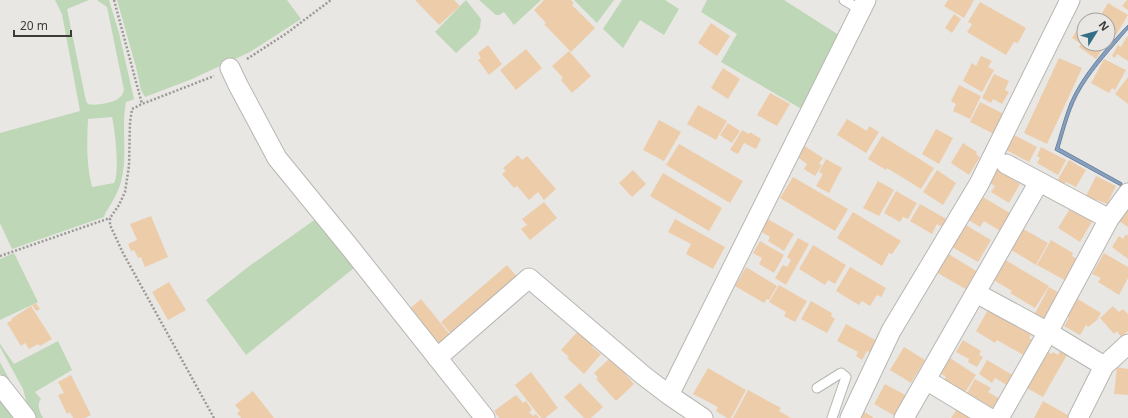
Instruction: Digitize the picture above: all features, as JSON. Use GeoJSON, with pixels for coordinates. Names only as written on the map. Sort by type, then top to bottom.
{"type":"FeatureCollection","features":[{"type":"Feature","properties":{"kind":"street"},"geometry":{"type":"LineString","coordinates":[[850,418],[891,331],[979,184],[1070,0]]}},
{"type":"Feature","properties":{"kind":"street"},"geometry":{"type":"LineString","coordinates":[[669,395],[863,5]]}},
{"type":"Feature","properties":{"kind":"street"},"geometry":{"type":"LineString","coordinates":[[230,68],[277,158],[485,418]]}},
{"type":"Feature","properties":{"kind":"street"},"geometry":{"type":"LineString","coordinates":[[1006,164],[1109,219]]}},
{"type":"Feature","properties":{"kind":"street"},"geometry":{"type":"LineString","coordinates":[[904,418],[1039,182]]}},
{"type":"Feature","properties":{"kind":"street"},"geometry":{"type":"LineString","coordinates":[[999,418],[1048,332],[1109,219],[1128,193]]}},
{"type":"Feature","properties":{"kind":"street"},"geometry":{"type":"LineString","coordinates":[[437,358],[529,278],[644,376],[669,395],[704,418]]}},
{"type":"Feature","properties":{"kind":"street"},"geometry":{"type":"LineString","coordinates":[[976,293],[1048,332],[1115,361]]}},
{"type":"Feature","properties":{"kind":"street"},"geometry":{"type":"LineString","coordinates":[[1078,418],[1115,361],[1128,344]]}},
{"type":"Feature","properties":{"kind":"street"},"geometry":{"type":"LineString","coordinates":[[926,380],[989,418]]}},
{"type":"Feature","properties":{"kind":"street"},"geometry":{"type":"LineString","coordinates":[[0,385],[26,418]]}},
{"type":"Feature","properties":{"kind":"lane"},"geometry":{"type":"LineString","coordinates":[[844,0],[863,5]]}},
{"type":"Feature","properties":{"kind":"lane"},"geometry":{"type":"LineString","coordinates":[[817,388],[841,373],[846,377],[832,418]]}},
{"type":"Feature","properties":{"kind":"path"},"geometry":{"type":"LineString","coordinates":[[114,0],[142,104]]}},
{"type":"Feature","properties":{"kind":"path"},"geometry":{"type":"LineString","coordinates":[[214,418],[123,252],[110,225],[110,218],[119,205],[125,192],[129,166],[130,122],[132,109],[208,79],[242,62],[288,33],[331,0]]}},
{"type":"Feature","properties":{"kind":"path"},"geometry":{"type":"LineString","coordinates":[[0,256],[110,218]]}},
{"type":"Feature","properties":{"kind":"green space"},"geometry":{"type":"Polygon","coordinates":[[[55,0],[89,0],[67,9],[86,101],[91,105],[109,103],[120,97],[124,90],[107,7],[97,0],[109,0],[119,33],[134,99],[126,102],[124,122],[124,162],[121,182],[104,217],[12,249],[0,223],[0,133],[80,111],[62,14],[55,0]],[[112,117],[88,119],[87,145],[92,187],[114,183],[116,178],[116,141],[112,117]]]}},
{"type":"Feature","properties":{"kind":"green space"},"geometry":{"type":"Polygon","coordinates":[[[117,0],[287,0],[301,19],[250,52],[192,79],[145,97],[141,90],[117,0]]]}},
{"type":"Feature","properties":{"kind":"green space"},"geometry":{"type":"Polygon","coordinates":[[[466,0],[481,19],[480,28],[477,34],[456,53],[435,32],[466,0]]]}},
{"type":"Feature","properties":{"kind":"green space"},"geometry":{"type":"Polygon","coordinates":[[[479,0],[541,0],[514,25],[504,12],[496,15],[479,0]]]}},
{"type":"Feature","properties":{"kind":"green space"},"geometry":{"type":"Polygon","coordinates":[[[574,0],[614,0],[597,23],[574,0]]]}},
{"type":"Feature","properties":{"kind":"green space"},"geometry":{"type":"Polygon","coordinates":[[[622,0],[665,0],[679,9],[664,35],[640,20],[623,48],[603,29],[622,0]]]}},
{"type":"Feature","properties":{"kind":"green space"},"geometry":{"type":"Polygon","coordinates":[[[707,0],[784,0],[842,37],[805,111],[721,62],[737,34],[701,12],[707,0]]]}},
{"type":"Feature","properties":{"kind":"green space"},"geometry":{"type":"Polygon","coordinates":[[[320,216],[359,264],[246,355],[206,300],[248,267],[320,216]]]}},
{"type":"Feature","properties":{"kind":"green space"},"geometry":{"type":"Polygon","coordinates":[[[14,253],[38,302],[0,320],[0,259],[14,253]]]}},
{"type":"Feature","properties":{"kind":"green space"},"geometry":{"type":"Polygon","coordinates":[[[58,341],[72,370],[35,392],[41,399],[39,406],[43,418],[36,418],[28,408],[23,389],[0,347],[0,344],[14,364],[58,341]]]}},
{"type":"Feature","properties":{"kind":"green space"},"geometry":{"type":"Polygon","coordinates":[[[0,362],[14,388],[12,390],[0,373],[0,362]]]}},
{"type":"Feature","properties":{"kind":"green space"},"geometry":{"type":"Polygon","coordinates":[[[0,396],[17,418],[0,418],[0,396]]]}},
{"type":"Feature","properties":{"kind":"water"},"geometry":{"type":"Polygon","coordinates":[[[1128,25],[1128,29],[1116,43],[1116,38],[1128,25]]]}},
{"type":"Feature","properties":{"kind":"water"},"geometry":{"type":"Polygon","coordinates":[[[1104,52],[1108,52],[1087,79],[1078,94],[1068,117],[1059,148],[1122,183],[1121,186],[1055,150],[1070,103],[1081,82],[1104,52]]]}},
{"type":"Feature","properties":{"kind":"building"},"geometry":{"type":"Polygon","coordinates":[[[415,0],[454,0],[460,6],[439,25],[415,0]]]}},
{"type":"Feature","properties":{"kind":"building"},"geometry":{"type":"Polygon","coordinates":[[[544,0],[571,0],[574,3],[572,5],[595,28],[571,52],[544,24],[546,23],[534,10],[544,0]]]}},
{"type":"Feature","properties":{"kind":"building"},"geometry":{"type":"Polygon","coordinates":[[[948,0],[974,0],[964,18],[944,6],[948,0]]]}},
{"type":"Feature","properties":{"kind":"building"},"geometry":{"type":"Polygon","coordinates":[[[1128,0],[1128,10],[1122,6],[1128,0]]]}},
{"type":"Feature","properties":{"kind":"building"},"geometry":{"type":"Polygon","coordinates":[[[980,2],[1026,28],[1018,43],[1014,42],[1006,55],[967,32],[972,24],[968,22],[980,2]]]}},
{"type":"Feature","properties":{"kind":"building"},"geometry":{"type":"Polygon","coordinates":[[[1108,3],[1128,15],[1116,35],[1116,12],[1103,12],[1108,3]]]}},
{"type":"Feature","properties":{"kind":"building"},"geometry":{"type":"Polygon","coordinates":[[[954,14],[961,19],[952,33],[945,28],[954,14]]]}},
{"type":"Feature","properties":{"kind":"building"},"geometry":{"type":"Polygon","coordinates":[[[711,23],[730,36],[717,56],[698,43],[711,23]]]}},
{"type":"Feature","properties":{"kind":"building"},"geometry":{"type":"Polygon","coordinates":[[[1076,32],[1076,41],[1072,38],[1076,32]]]}},
{"type":"Feature","properties":{"kind":"building"},"geometry":{"type":"Polygon","coordinates":[[[1127,36],[1128,61],[1117,54],[1115,58],[1112,56],[1114,52],[1116,52],[1118,45],[1121,47],[1127,36]]]}},
{"type":"Feature","properties":{"kind":"building"},"geometry":{"type":"Polygon","coordinates":[[[488,45],[502,64],[489,75],[478,60],[481,58],[478,53],[488,45]]]}},
{"type":"Feature","properties":{"kind":"building"},"geometry":{"type":"Polygon","coordinates":[[[526,49],[542,68],[516,90],[500,70],[526,49]]]}},
{"type":"Feature","properties":{"kind":"building"},"geometry":{"type":"Polygon","coordinates":[[[569,51],[591,76],[572,93],[561,80],[563,78],[552,66],[569,51]]]}},
{"type":"Feature","properties":{"kind":"building"},"geometry":{"type":"Polygon","coordinates":[[[1086,52],[1101,52],[1096,59],[1086,52]]]}},
{"type":"Feature","properties":{"kind":"building"},"geometry":{"type":"Polygon","coordinates":[[[981,56],[992,61],[988,67],[994,70],[982,92],[963,81],[972,63],[976,66],[981,56]]]}},
{"type":"Feature","properties":{"kind":"building"},"geometry":{"type":"Polygon","coordinates":[[[1059,58],[1082,68],[1047,144],[1024,133],[1059,58]]]}},
{"type":"Feature","properties":{"kind":"building"},"geometry":{"type":"Polygon","coordinates":[[[1104,59],[1126,70],[1115,90],[1112,88],[1109,93],[1091,83],[1104,59]]]}},
{"type":"Feature","properties":{"kind":"building"},"geometry":{"type":"Polygon","coordinates":[[[723,68],[740,79],[728,99],[711,88],[723,68]]]}},
{"type":"Feature","properties":{"kind":"building"},"geometry":{"type":"Polygon","coordinates":[[[994,74],[1009,81],[1005,90],[1009,92],[1002,104],[993,99],[991,103],[982,98],[994,74]]]}},
{"type":"Feature","properties":{"kind":"building"},"geometry":{"type":"Polygon","coordinates":[[[1128,77],[1128,104],[1115,94],[1128,77]]]}},
{"type":"Feature","properties":{"kind":"building"},"geometry":{"type":"Polygon","coordinates":[[[959,85],[981,96],[970,119],[953,111],[956,104],[951,101],[959,85]]]}},
{"type":"Feature","properties":{"kind":"building"},"geometry":{"type":"Polygon","coordinates":[[[770,93],[790,104],[777,126],[757,115],[770,93]]]}},
{"type":"Feature","properties":{"kind":"building"},"geometry":{"type":"Polygon","coordinates":[[[980,102],[1006,115],[996,135],[970,122],[980,102]]]}},
{"type":"Feature","properties":{"kind":"building"},"geometry":{"type":"Polygon","coordinates":[[[698,105],[727,121],[716,140],[687,124],[698,105]]]}},
{"type":"Feature","properties":{"kind":"building"},"geometry":{"type":"Polygon","coordinates":[[[847,119],[867,131],[869,126],[879,132],[866,153],[837,135],[847,119]]]}},
{"type":"Feature","properties":{"kind":"building"},"geometry":{"type":"Polygon","coordinates":[[[659,120],[681,132],[664,161],[643,150],[659,120]]]}},
{"type":"Feature","properties":{"kind":"building"},"geometry":{"type":"Polygon","coordinates":[[[728,123],[740,131],[732,143],[720,135],[728,123]]]}},
{"type":"Feature","properties":{"kind":"building"},"geometry":{"type":"Polygon","coordinates":[[[936,129],[953,138],[939,164],[922,154],[936,129]]]}},
{"type":"Feature","properties":{"kind":"building"},"geometry":{"type":"Polygon","coordinates":[[[742,130],[749,134],[750,132],[761,139],[756,149],[744,143],[738,154],[730,150],[742,130]]]}},
{"type":"Feature","properties":{"kind":"building"},"geometry":{"type":"Polygon","coordinates":[[[1012,134],[1037,147],[1029,162],[1004,149],[1012,134]]]}},
{"type":"Feature","properties":{"kind":"building"},"geometry":{"type":"Polygon","coordinates":[[[882,136],[934,168],[921,189],[887,168],[886,170],[868,159],[882,136]]]}},
{"type":"Feature","properties":{"kind":"building"},"geometry":{"type":"Polygon","coordinates":[[[963,143],[977,152],[976,154],[980,157],[969,175],[951,163],[963,143]]]}},
{"type":"Feature","properties":{"kind":"building"},"geometry":{"type":"Polygon","coordinates":[[[679,144],[743,181],[730,203],[666,165],[679,144]]]}},
{"type":"Feature","properties":{"kind":"building"},"geometry":{"type":"Polygon","coordinates":[[[803,145],[823,158],[819,164],[822,165],[815,176],[804,169],[807,164],[796,156],[803,145]]]}},
{"type":"Feature","properties":{"kind":"building"},"geometry":{"type":"Polygon","coordinates":[[[1041,147],[1066,160],[1058,175],[1037,163],[1040,158],[1037,156],[1041,147]]]}},
{"type":"Feature","properties":{"kind":"building"},"geometry":{"type":"Polygon","coordinates":[[[518,155],[522,160],[527,156],[556,189],[544,200],[538,192],[529,200],[517,186],[514,188],[502,174],[506,171],[503,168],[518,155]]]}},
{"type":"Feature","properties":{"kind":"building"},"geometry":{"type":"Polygon","coordinates":[[[826,159],[842,168],[829,193],[816,186],[823,174],[819,172],[826,159]]]}},
{"type":"Feature","properties":{"kind":"building"},"geometry":{"type":"Polygon","coordinates":[[[1069,160],[1086,170],[1076,187],[1066,182],[1064,184],[1057,181],[1069,160]]]}},
{"type":"Feature","properties":{"kind":"building"},"geometry":{"type":"Polygon","coordinates":[[[998,166],[1014,176],[1012,179],[1020,184],[1009,203],[991,192],[995,186],[988,182],[998,166]]]}},
{"type":"Feature","properties":{"kind":"building"},"geometry":{"type":"Polygon","coordinates":[[[633,170],[646,184],[632,197],[619,183],[633,170]]]}},
{"type":"Feature","properties":{"kind":"building"},"geometry":{"type":"Polygon","coordinates":[[[937,170],[956,183],[943,205],[923,192],[937,170]]]}},
{"type":"Feature","properties":{"kind":"building"},"geometry":{"type":"Polygon","coordinates":[[[663,173],[722,208],[709,231],[650,196],[663,173]]]}},
{"type":"Feature","properties":{"kind":"building"},"geometry":{"type":"Polygon","coordinates":[[[1096,176],[1116,186],[1107,204],[1097,200],[1096,202],[1086,196],[1096,176]]]}},
{"type":"Feature","properties":{"kind":"building"},"geometry":{"type":"Polygon","coordinates":[[[793,177],[848,209],[835,231],[780,198],[793,177]]]}},
{"type":"Feature","properties":{"kind":"building"},"geometry":{"type":"Polygon","coordinates":[[[878,181],[894,190],[879,216],[863,208],[878,181]]]}},
{"type":"Feature","properties":{"kind":"building"},"geometry":{"type":"Polygon","coordinates":[[[896,191],[917,203],[908,219],[903,217],[900,222],[884,213],[896,191]]]}},
{"type":"Feature","properties":{"kind":"building"},"geometry":{"type":"Polygon","coordinates":[[[981,196],[1010,213],[1000,231],[984,221],[980,227],[967,219],[981,196]]]}},
{"type":"Feature","properties":{"kind":"building"},"geometry":{"type":"Polygon","coordinates":[[[544,202],[557,218],[530,240],[521,229],[527,225],[522,219],[544,202]]]}},
{"type":"Feature","properties":{"kind":"building"},"geometry":{"type":"Polygon","coordinates":[[[920,204],[948,220],[943,228],[937,224],[932,234],[910,221],[920,204]]]}},
{"type":"Feature","properties":{"kind":"building"},"geometry":{"type":"Polygon","coordinates":[[[1071,207],[1093,220],[1080,242],[1058,228],[1071,207]]]}},
{"type":"Feature","properties":{"kind":"building"},"geometry":{"type":"Polygon","coordinates":[[[1128,207],[1128,227],[1119,221],[1128,207]]]}},
{"type":"Feature","properties":{"kind":"building"},"geometry":{"type":"Polygon","coordinates":[[[853,212],[901,241],[892,254],[889,253],[882,266],[837,238],[853,212]]]}},
{"type":"Feature","properties":{"kind":"building"},"geometry":{"type":"Polygon","coordinates":[[[151,216],[168,257],[145,267],[141,257],[138,258],[134,250],[131,251],[128,244],[137,240],[130,224],[151,216]]]}},
{"type":"Feature","properties":{"kind":"building"},"geometry":{"type":"Polygon","coordinates":[[[766,218],[794,234],[784,251],[768,241],[770,237],[759,230],[766,218]]]}},
{"type":"Feature","properties":{"kind":"building"},"geometry":{"type":"Polygon","coordinates":[[[675,219],[725,247],[713,269],[686,254],[691,244],[668,232],[675,219]]]}},
{"type":"Feature","properties":{"kind":"building"},"geometry":{"type":"Polygon","coordinates":[[[964,224],[991,240],[978,262],[952,247],[964,224]]]}},
{"type":"Feature","properties":{"kind":"building"},"geometry":{"type":"Polygon","coordinates":[[[1020,227],[1048,243],[1036,265],[1008,248],[1020,227]]]}},
{"type":"Feature","properties":{"kind":"building"},"geometry":{"type":"Polygon","coordinates":[[[1126,234],[1128,236],[1128,259],[1112,247],[1119,236],[1123,239],[1126,234]]]}},
{"type":"Feature","properties":{"kind":"building"},"geometry":{"type":"Polygon","coordinates":[[[798,238],[809,244],[786,285],[775,278],[783,265],[787,267],[791,260],[787,257],[798,238]]]}},
{"type":"Feature","properties":{"kind":"building"},"geometry":{"type":"Polygon","coordinates":[[[1051,240],[1073,253],[1072,256],[1080,261],[1068,282],[1037,265],[1051,240]]]}},
{"type":"Feature","properties":{"kind":"building"},"geometry":{"type":"Polygon","coordinates":[[[760,241],[784,255],[774,273],[759,264],[762,258],[753,253],[760,241]]]}},
{"type":"Feature","properties":{"kind":"building"},"geometry":{"type":"Polygon","coordinates":[[[813,245],[846,265],[835,284],[828,280],[825,285],[799,269],[813,245]]]}},
{"type":"Feature","properties":{"kind":"building"},"geometry":{"type":"Polygon","coordinates":[[[947,253],[978,272],[967,290],[936,272],[947,253]]]}},
{"type":"Feature","properties":{"kind":"building"},"geometry":{"type":"Polygon","coordinates":[[[1104,253],[1128,267],[1128,278],[1119,295],[1098,282],[1101,278],[1092,274],[1104,253]]]}},
{"type":"Feature","properties":{"kind":"building"},"geometry":{"type":"Polygon","coordinates":[[[1004,259],[1049,286],[1035,308],[1010,293],[1012,291],[992,279],[1004,259]]]}},
{"type":"Feature","properties":{"kind":"building"},"geometry":{"type":"Polygon","coordinates":[[[507,265],[518,278],[452,335],[441,322],[507,265]]]}},
{"type":"Feature","properties":{"kind":"building"},"geometry":{"type":"Polygon","coordinates":[[[746,267],[777,286],[769,300],[767,299],[764,303],[735,286],[746,267]]]}},
{"type":"Feature","properties":{"kind":"building"},"geometry":{"type":"Polygon","coordinates":[[[850,267],[886,288],[881,297],[877,295],[870,306],[862,301],[859,305],[836,291],[850,267]]]}},
{"type":"Feature","properties":{"kind":"building"},"geometry":{"type":"Polygon","coordinates":[[[169,282],[186,310],[168,320],[152,292],[169,282]]]}},
{"type":"Feature","properties":{"kind":"building"},"geometry":{"type":"Polygon","coordinates":[[[779,285],[807,301],[795,322],[784,316],[786,312],[769,302],[779,285]]]}},
{"type":"Feature","properties":{"kind":"building"},"geometry":{"type":"Polygon","coordinates":[[[1049,287],[1061,294],[1048,319],[1039,321],[1033,317],[1049,287]]]}},
{"type":"Feature","properties":{"kind":"building"},"geometry":{"type":"Polygon","coordinates":[[[1076,298],[1101,313],[1097,320],[1088,327],[1086,325],[1080,335],[1064,326],[1069,318],[1066,316],[1076,298]]]}},
{"type":"Feature","properties":{"kind":"building"},"geometry":{"type":"Polygon","coordinates":[[[421,299],[451,336],[437,346],[408,310],[421,299]]]}},
{"type":"Feature","properties":{"kind":"building"},"geometry":{"type":"Polygon","coordinates":[[[811,301],[832,313],[831,316],[835,319],[827,333],[801,319],[811,301]]]}},
{"type":"Feature","properties":{"kind":"building"},"geometry":{"type":"Polygon","coordinates":[[[36,303],[40,309],[36,311],[32,305],[36,303]]]}},
{"type":"Feature","properties":{"kind":"building"},"geometry":{"type":"Polygon","coordinates":[[[31,306],[52,339],[40,346],[38,344],[29,349],[25,343],[21,346],[7,323],[31,306]]]}},
{"type":"Feature","properties":{"kind":"building"},"geometry":{"type":"Polygon","coordinates":[[[1113,306],[1119,312],[1123,309],[1128,314],[1128,331],[1121,337],[1117,331],[1114,334],[1100,318],[1113,306]]]}},
{"type":"Feature","properties":{"kind":"building"},"geometry":{"type":"Polygon","coordinates":[[[989,308],[1032,334],[1029,338],[1034,341],[1025,356],[997,340],[995,343],[976,331],[989,308]]]}},
{"type":"Feature","properties":{"kind":"building"},"geometry":{"type":"Polygon","coordinates":[[[846,324],[879,342],[872,353],[867,351],[862,360],[856,356],[858,352],[837,341],[846,324]]]}},
{"type":"Feature","properties":{"kind":"building"},"geometry":{"type":"Polygon","coordinates":[[[579,330],[594,344],[592,347],[601,354],[584,374],[567,358],[569,357],[561,350],[579,330]]]}},
{"type":"Feature","properties":{"kind":"building"},"geometry":{"type":"Polygon","coordinates":[[[963,340],[981,351],[979,355],[983,357],[977,367],[968,362],[969,359],[956,352],[963,340]]]}},
{"type":"Feature","properties":{"kind":"building"},"geometry":{"type":"Polygon","coordinates":[[[904,347],[925,360],[911,383],[890,370],[904,347]]]}},
{"type":"Feature","properties":{"kind":"building"},"geometry":{"type":"Polygon","coordinates":[[[1061,349],[1068,353],[1043,397],[1027,388],[1046,351],[1052,354],[1053,352],[1058,355],[1061,349]]]}},
{"type":"Feature","properties":{"kind":"building"},"geometry":{"type":"Polygon","coordinates":[[[610,358],[624,367],[621,369],[634,384],[616,401],[596,379],[598,378],[594,373],[610,358]]]}},
{"type":"Feature","properties":{"kind":"building"},"geometry":{"type":"Polygon","coordinates":[[[950,358],[976,375],[964,394],[943,381],[946,377],[940,373],[950,358]]]}},
{"type":"Feature","properties":{"kind":"building"},"geometry":{"type":"Polygon","coordinates":[[[987,360],[1016,377],[1010,387],[995,378],[992,383],[979,374],[987,360]]]}},
{"type":"Feature","properties":{"kind":"building"},"geometry":{"type":"Polygon","coordinates":[[[1117,367],[1128,369],[1128,395],[1114,394],[1117,367]]]}},
{"type":"Feature","properties":{"kind":"building"},"geometry":{"type":"Polygon","coordinates":[[[708,368],[746,390],[731,418],[727,418],[716,411],[718,407],[693,394],[708,368]]]}},
{"type":"Feature","properties":{"kind":"building"},"geometry":{"type":"Polygon","coordinates":[[[531,372],[558,408],[545,418],[541,418],[515,385],[531,372]]]}},
{"type":"Feature","properties":{"kind":"building"},"geometry":{"type":"Polygon","coordinates":[[[71,375],[91,415],[85,418],[73,418],[70,412],[67,414],[58,395],[64,393],[58,382],[71,375]]]}},
{"type":"Feature","properties":{"kind":"building"},"geometry":{"type":"Polygon","coordinates":[[[975,379],[991,388],[988,392],[1002,400],[996,410],[967,393],[975,379]]]}},
{"type":"Feature","properties":{"kind":"building"},"geometry":{"type":"Polygon","coordinates":[[[580,383],[603,407],[591,418],[584,418],[564,397],[580,383]]]}},
{"type":"Feature","properties":{"kind":"building"},"geometry":{"type":"Polygon","coordinates":[[[885,384],[907,396],[895,416],[874,404],[885,384]]]}},
{"type":"Feature","properties":{"kind":"building"},"geometry":{"type":"Polygon","coordinates":[[[748,390],[781,408],[779,411],[791,418],[733,418],[748,390]]]}},
{"type":"Feature","properties":{"kind":"building"},"geometry":{"type":"Polygon","coordinates":[[[253,391],[274,418],[241,418],[237,413],[240,411],[235,405],[253,391]]]}},
{"type":"Feature","properties":{"kind":"building"},"geometry":{"type":"Polygon","coordinates":[[[516,395],[523,403],[526,401],[532,410],[529,412],[533,416],[536,414],[539,418],[499,418],[494,411],[516,395]]]}},
{"type":"Feature","properties":{"kind":"building"},"geometry":{"type":"Polygon","coordinates":[[[1043,401],[1073,418],[1034,418],[1043,401]]]}},
{"type":"Feature","properties":{"kind":"building"},"geometry":{"type":"Polygon","coordinates":[[[958,407],[976,418],[951,418],[958,407]]]}},
{"type":"Feature","properties":{"kind":"building"},"geometry":{"type":"Polygon","coordinates":[[[863,411],[874,418],[860,418],[863,411]]]}}]}
